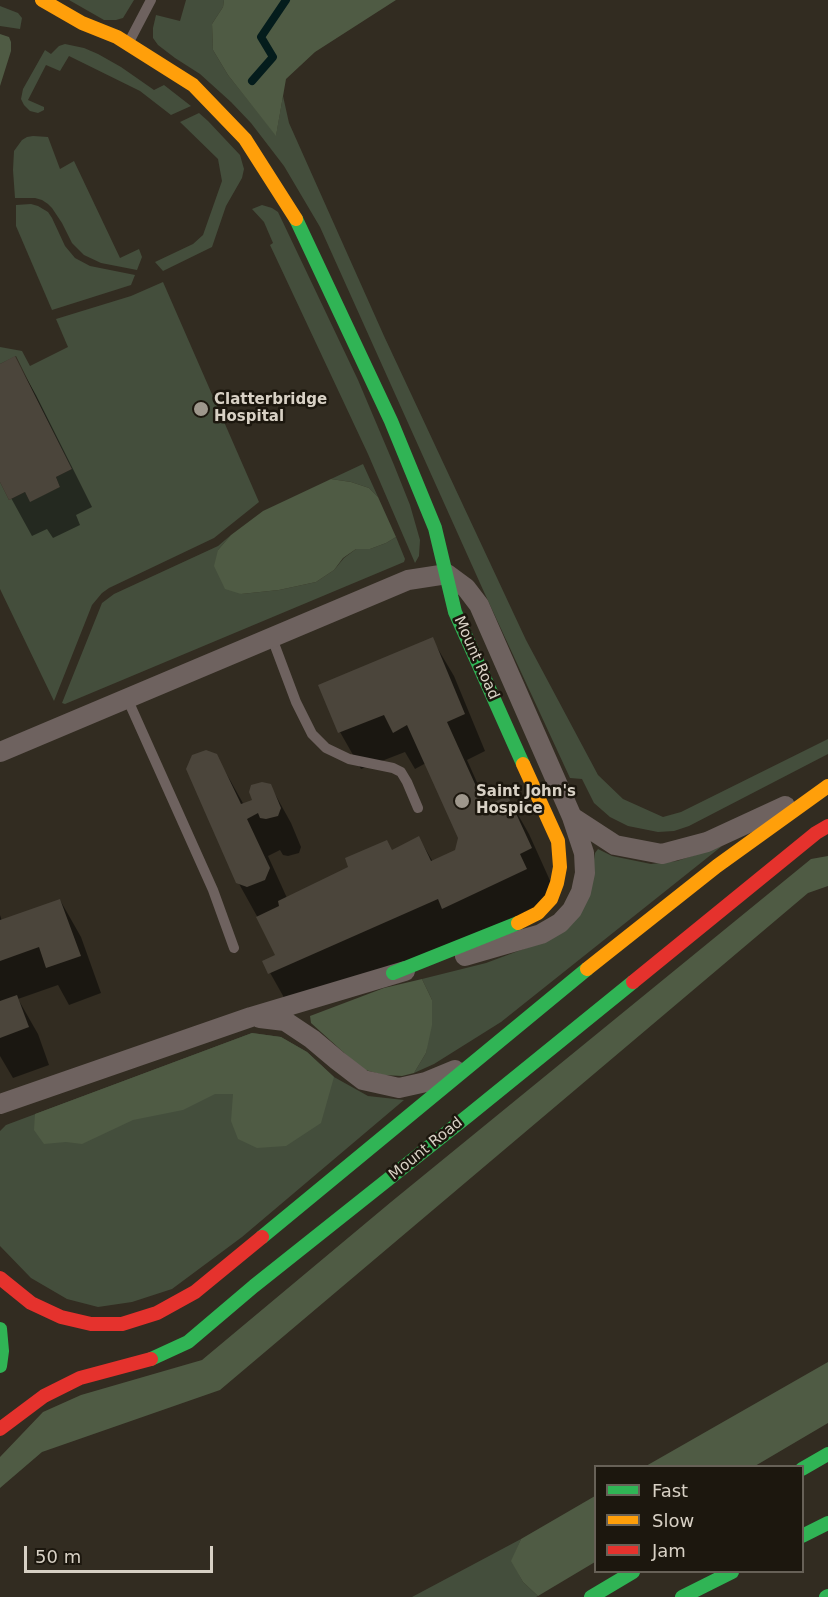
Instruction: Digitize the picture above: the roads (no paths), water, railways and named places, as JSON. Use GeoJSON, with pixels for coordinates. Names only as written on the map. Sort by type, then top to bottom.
{"type":"FeatureCollection","features":[{"type":"Feature","properties":{"kind":"main road"},"geometry":{"type":"LineString","coordinates":[[42,0],[81,23],[117,37],[193,85],[245,138],[296,219],[391,421],[435,528],[447,574]]}},
{"type":"Feature","properties":{"kind":"main road","name":"Mount Road"},"geometry":{"type":"LineString","coordinates":[[393,973],[538,913],[551,899],[560,867],[558,841],[455,612],[447,574]]}},
{"type":"Feature","properties":{"kind":"main road"},"geometry":{"type":"LineString","coordinates":[[0,1278],[31,1303],[61,1317],[91,1324],[122,1324],[157,1313],[195,1292],[550,999],[717,866],[827,786]]}},
{"type":"Feature","properties":{"kind":"main road","name":"Mount Road"},"geometry":{"type":"LineString","coordinates":[[0,1429],[44,1396],[80,1378],[155,1358],[188,1342],[254,1286],[816,833],[828,826]]}},
{"type":"Feature","properties":{"kind":"main road"},"geometry":{"type":"LineString","coordinates":[[0,1329],[2,1351],[0,1366]]}},
{"type":"Feature","properties":{"kind":"main road"},"geometry":{"type":"LineString","coordinates":[[804,1468],[828,1454]]}},
{"type":"Feature","properties":{"kind":"main road"},"geometry":{"type":"LineString","coordinates":[[804,1535],[828,1523]]}},
{"type":"Feature","properties":{"kind":"main road"},"geometry":{"type":"LineString","coordinates":[[591,1597],[631,1573]]}},
{"type":"Feature","properties":{"kind":"main road"},"geometry":{"type":"LineString","coordinates":[[682,1597],[730,1573]]}},
{"type":"Feature","properties":{"kind":"street"},"geometry":{"type":"LineString","coordinates":[[0,752],[408,580],[447,574]]}},
{"type":"Feature","properties":{"kind":"street","name":"Mount Road"},"geometry":{"type":"LineString","coordinates":[[0,1104],[251,1017],[393,973],[486,951],[541,934],[560,923],[572,910],[581,892],[585,873],[584,853],[572,816],[479,605],[466,588],[447,574]]}},
{"type":"Feature","properties":{"kind":"street"},"geometry":{"type":"LineString","coordinates":[[572,816],[615,845],[662,854],[707,842],[827,786]]}},
{"type":"Feature","properties":{"kind":"street"},"geometry":{"type":"LineString","coordinates":[[251,1017],[285,1021],[312,1039],[363,1080],[399,1088],[426,1082],[474,1063]]}},
{"type":"Feature","properties":{"kind":"street","name":"Mount Road"},"geometry":{"type":"LineString","coordinates":[[0,1117],[43,1090]]}},
{"type":"Feature","properties":{"kind":"lane"},"geometry":{"type":"LineString","coordinates":[[128,44],[151,0]]}},
{"type":"Feature","properties":{"kind":"lane"},"geometry":{"type":"LineString","coordinates":[[272,638],[296,702],[312,734],[326,748],[349,759],[393,768],[401,772],[418,808]]}},
{"type":"Feature","properties":{"kind":"lane"},"geometry":{"type":"LineString","coordinates":[[127,698],[213,890],[234,948]]}},
{"type":"Feature","properties":{"kind":"waterway"},"geometry":{"type":"LineString","coordinates":[[252,81],[273,57],[261,37],[286,0]]}},
{"type":"Feature","properties":{"kind":"place","name":"Clatterbridge Hospital"},"geometry":{"type":"Point","coordinates":[201,409]}},
{"type":"Feature","properties":{"kind":"place","name":"Saint John's Hospice"},"geometry":{"type":"Point","coordinates":[462,801]}}]}
